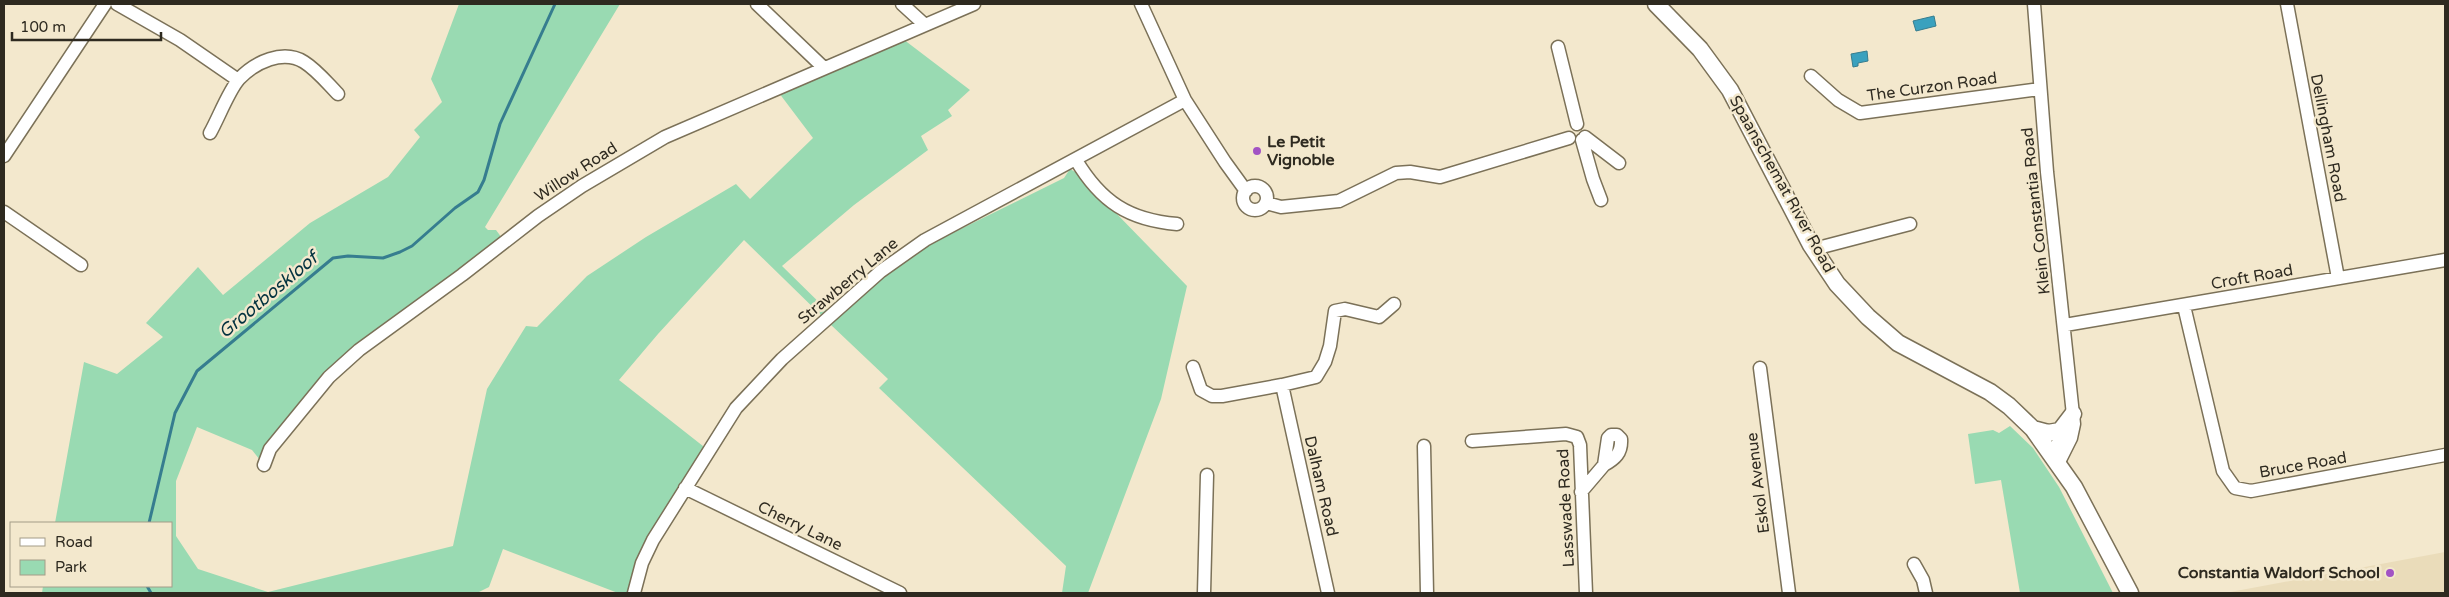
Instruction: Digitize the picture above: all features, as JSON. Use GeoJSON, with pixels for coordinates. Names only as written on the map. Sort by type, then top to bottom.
{"type":"FeatureCollection","features":[{"type":"Feature","properties":{"kind":"main road","name":"Spaanschemat River Road"},"geometry":{"type":"LineString","coordinates":[[1656,4],[1700,49],[1730,90],[1814,249],[1838,284],[1884,332],[1913,353],[1990,392],[2009,406],[2033,429],[2055,457],[2074,487],[2130,593]]}},
{"type":"Feature","properties":{"kind":"main road"},"geometry":{"type":"LineString","coordinates":[[2033,429],[2048,433],[2060,431],[2072,414]]}},
{"type":"Feature","properties":{"kind":"street"},"geometry":{"type":"LineString","coordinates":[[4,156],[105,4]]}},
{"type":"Feature","properties":{"kind":"street"},"geometry":{"type":"LineString","coordinates":[[117,4],[173,35],[238,80]]}},
{"type":"Feature","properties":{"kind":"street"},"geometry":{"type":"LineString","coordinates":[[757,4],[824,68]]}},
{"type":"Feature","properties":{"kind":"street"},"geometry":{"type":"LineString","coordinates":[[902,4],[924,25]]}},
{"type":"Feature","properties":{"kind":"street","name":"Willow Road"},"geometry":{"type":"LineString","coordinates":[[264,466],[270,449],[329,377],[359,350],[462,276],[538,216],[633,154],[665,137],[974,4]]}},
{"type":"Feature","properties":{"kind":"street"},"geometry":{"type":"LineString","coordinates":[[1141,4],[1185,100],[1224,162],[1246,191]]}},
{"type":"Feature","properties":{"kind":"street","name":"Klein Constantia Road"},"geometry":{"type":"LineString","coordinates":[[2034,4],[2047,172],[2072,414],[2071,438],[2055,457]]}},
{"type":"Feature","properties":{"kind":"street","name":"Dellingham Road"},"geometry":{"type":"LineString","coordinates":[[2287,4],[2338,278]]}},
{"type":"Feature","properties":{"kind":"street"},"geometry":{"type":"LineString","coordinates":[[1558,47],[1577,124],[1585,130],[1584,138],[1593,180],[1601,200]]}},
{"type":"Feature","properties":{"kind":"street"},"geometry":{"type":"LineString","coordinates":[[210,133],[238,80],[266,61],[284,56],[304,62],[338,94]]}},
{"type":"Feature","properties":{"kind":"street","name":"The Curzon Road"},"geometry":{"type":"LineString","coordinates":[[1811,76],[1838,100],[1860,113],[2040,89]]}},
{"type":"Feature","properties":{"kind":"street","name":"Strawberry Lane"},"geometry":{"type":"LineString","coordinates":[[634,593],[642,563],[649,548],[736,408],[753,388],[881,271],[925,240],[1185,100]]}},
{"type":"Feature","properties":{"kind":"street"},"geometry":{"type":"LineString","coordinates":[[1569,138],[1568,129],[1577,124]]}},
{"type":"Feature","properties":{"kind":"street"},"geometry":{"type":"LineString","coordinates":[[1268,204],[1262,190],[1256,187],[1246,191],[1243,198],[1249,209],[1258,210],[1268,204],[1304,206],[1339,201],[1396,173],[1410,172],[1440,177],[1569,138],[1576,142],[1584,138]]}},
{"type":"Feature","properties":{"kind":"street"},"geometry":{"type":"LineString","coordinates":[[1584,138],[1619,163]]}},
{"type":"Feature","properties":{"kind":"street"},"geometry":{"type":"LineString","coordinates":[[1076,160],[1091,182],[1122,210],[1155,222],[1177,224]]}},
{"type":"Feature","properties":{"kind":"street"},"geometry":{"type":"LineString","coordinates":[[4,212],[80,265]]}},
{"type":"Feature","properties":{"kind":"street"},"geometry":{"type":"LineString","coordinates":[[1814,249],[1910,224]]}},
{"type":"Feature","properties":{"kind":"street","name":"Croft Road"},"geometry":{"type":"LineString","coordinates":[[2064,325],[2445,260]]}},
{"type":"Feature","properties":{"kind":"street"},"geometry":{"type":"LineString","coordinates":[[1193,367],[1201,390],[1212,396],[1282,385],[1318,375],[1330,346],[1336,311],[1345,309],[1379,317],[1394,304]]}},
{"type":"Feature","properties":{"kind":"street","name":"Bruce Road"},"geometry":{"type":"LineString","coordinates":[[2184,306],[2223,471],[2235,488],[2251,491],[2445,455]]}},
{"type":"Feature","properties":{"kind":"street","name":"Eskol Avenue"},"geometry":{"type":"LineString","coordinates":[[1760,368],[1789,593]]}},
{"type":"Feature","properties":{"kind":"street","name":"Dalham Road"},"geometry":{"type":"LineString","coordinates":[[1282,385],[1328,593]]}},
{"type":"Feature","properties":{"kind":"street","name":"Lasswade Road"},"geometry":{"type":"LineString","coordinates":[[1472,441],[1566,434],[1575,436],[1580,445],[1586,593]]}},
{"type":"Feature","properties":{"kind":"street"},"geometry":{"type":"LineString","coordinates":[[1424,446],[1427,593]]}},
{"type":"Feature","properties":{"kind":"street"},"geometry":{"type":"LineString","coordinates":[[1581,492],[1604,465]]}},
{"type":"Feature","properties":{"kind":"street"},"geometry":{"type":"LineString","coordinates":[[1204,593],[1207,475]]}},
{"type":"Feature","properties":{"kind":"street","name":"Cherry Lane"},"geometry":{"type":"LineString","coordinates":[[685,488],[900,593]]}},
{"type":"Feature","properties":{"kind":"street"},"geometry":{"type":"LineString","coordinates":[[1914,564],[1924,580],[1926,593]]}},
{"type":"Feature","properties":{"kind":"shaded area","name":"Constantia Waldorf School"},"geometry":{"type":"Polygon","coordinates":[[[2445,552],[2445,593],[2225,593],[2445,552]]]}},
{"type":"Feature","properties":{"kind":"green space"},"geometry":{"type":"Polygon","coordinates":[[[459,4],[620,4],[485,227],[488,230],[496,230],[505,242],[359,350],[264,465],[252,450],[197,427],[176,481],[176,536],[198,569],[268,592],[453,546],[487,389],[526,326],[537,327],[587,276],[646,237],[736,184],[750,199],[813,138],[776,89],[899,36],[970,90],[948,110],[952,116],[921,136],[928,150],[854,205],[782,266],[832,315],[826,320],[744,240],[658,334],[619,380],[708,450],[653,540],[634,593],[618,593],[503,549],[489,587],[477,593],[42,593],[43,587],[172,587],[172,522],[55,522],[84,362],[117,374],[163,337],[146,323],[198,267],[223,295],[310,223],[388,177],[420,137],[414,130],[442,102],[431,79],[459,4]]]}},
{"type":"Feature","properties":{"kind":"green space"},"geometry":{"type":"Polygon","coordinates":[[[1070,169],[1077,173],[1187,286],[1161,399],[1088,593],[1062,593],[1066,566],[879,388],[888,379],[830,324],[899,263],[922,248],[1064,178],[1070,169]]]}},
{"type":"Feature","properties":{"kind":"green space"},"geometry":{"type":"Polygon","coordinates":[[[2010,426],[2033,448],[2059,487],[2113,593],[2020,593],[2001,480],[1975,484],[1968,434],[1993,430],[1999,433],[2010,426]]]}},
{"type":"Feature","properties":{"kind":"water"},"geometry":{"type":"Polygon","coordinates":[[[1934,16],[1936,26],[1916,31],[1913,21],[1934,16]]]}},
{"type":"Feature","properties":{"kind":"water"},"geometry":{"type":"Polygon","coordinates":[[[1867,51],[1868,61],[1858,63],[1858,66],[1853,67],[1851,54],[1867,51]]]}},
{"type":"Feature","properties":{"kind":"waterway","name":"Grootboskloof"},"geometry":{"type":"LineString","coordinates":[[149,522],[175,413],[197,371],[333,258],[348,256],[383,258],[400,252],[412,246],[455,208],[478,192],[484,180],[500,124],[555,4]]}},
{"type":"Feature","properties":{"kind":"waterway","name":"Grootboskloof"},"geometry":{"type":"LineString","coordinates":[[148,587],[151,593]]}},
{"type":"Feature","properties":{"kind":"place","name":"Le Petit Vignoble"},"geometry":{"type":"Point","coordinates":[1257,151]}},
{"type":"Feature","properties":{"kind":"place","name":"Constantia Waldorf School"},"geometry":{"type":"Point","coordinates":[2390,573]}}]}
